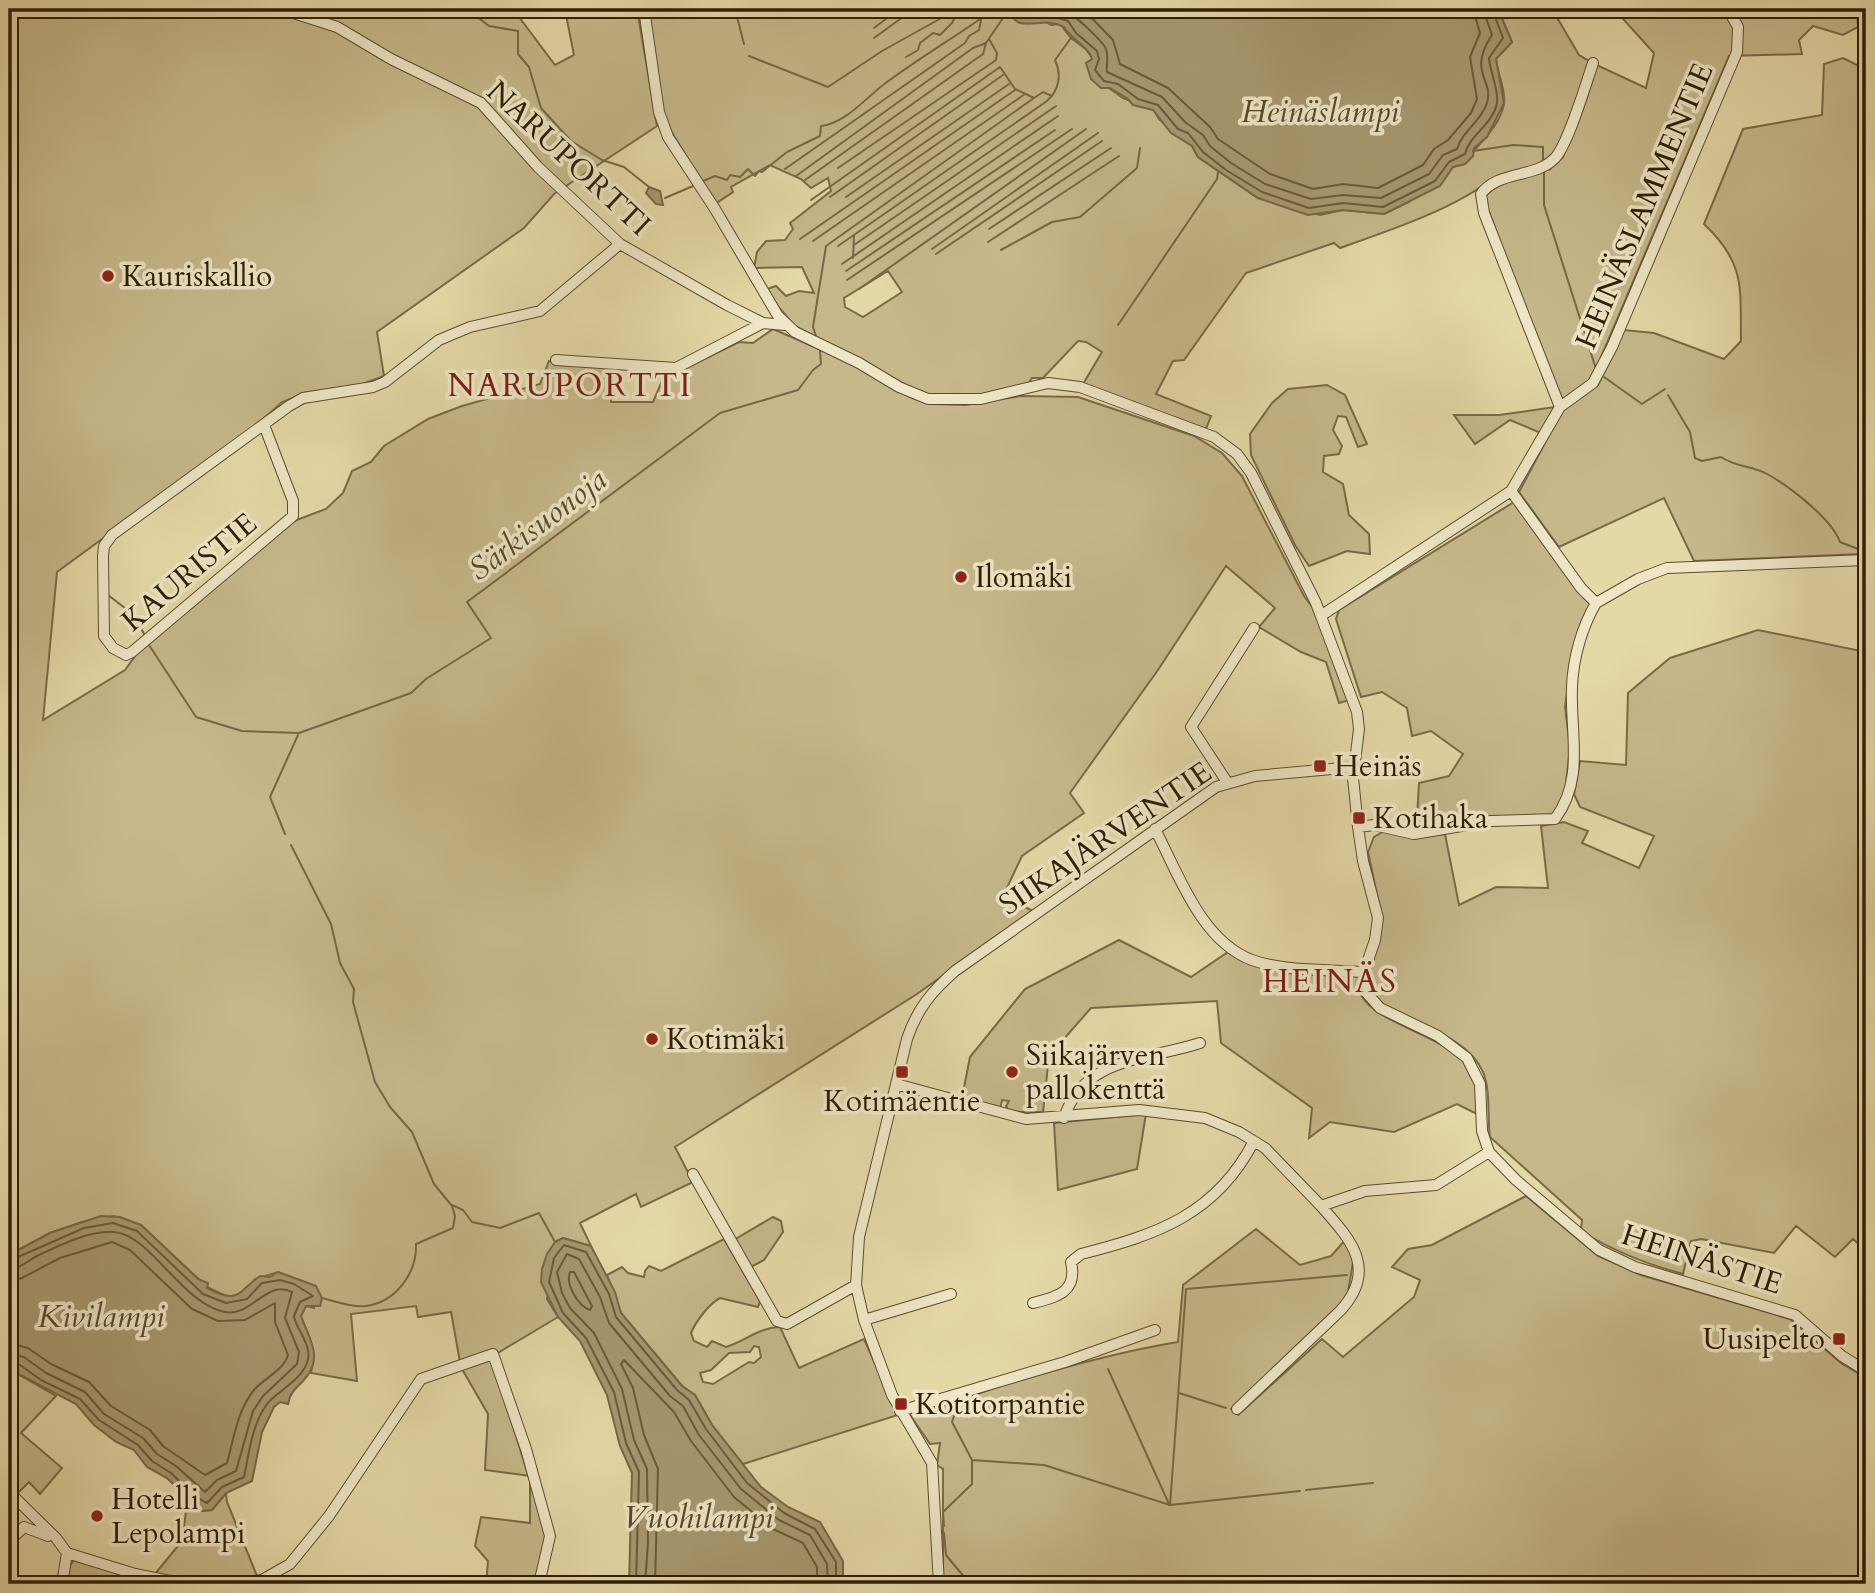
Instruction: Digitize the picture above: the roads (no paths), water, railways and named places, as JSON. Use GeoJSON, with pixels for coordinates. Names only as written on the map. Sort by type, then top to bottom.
{"type":"FeatureCollection","features":[{"type":"Feature","properties":{"kind":"street","name":"NARUPORTTI"},"geometry":{"type":"LineString","coordinates":[[281,9],[337,27],[391,59],[481,103],[538,167],[620,244],[668,274],[763,323],[785,325]]}},
{"type":"Feature","properties":{"kind":"street"},"geometry":{"type":"LineString","coordinates":[[644,9],[659,112],[668,137],[785,325],[899,387],[928,399],[981,399],[1031,386],[1063,383],[1126,403],[1214,437],[1237,454],[1251,473],[1322,615],[1357,712],[1359,729],[1353,767],[1358,827],[1363,861],[1378,918],[1375,940],[1364,972],[1364,990],[1369,999],[1380,1008],[1438,1036],[1466,1058],[1476,1070],[1482,1099],[1482,1131],[1489,1152],[1436,1185],[1365,1191],[1321,1206]]}},
{"type":"Feature","properties":{"kind":"street","name":"HEINÄSLAMMENTIE"},"geometry":{"type":"LineString","coordinates":[[1560,407],[1586,391],[1602,367],[1731,66],[1739,41],[1738,27],[1728,9]]}},
{"type":"Feature","properties":{"kind":"street"},"geometry":{"type":"LineString","coordinates":[[1322,615],[1511,491],[1560,407],[1484,214],[1481,194],[1489,186],[1540,168],[1554,159],[1564,141],[1593,62]]}},
{"type":"Feature","properties":{"kind":"street","name":"KAURISTIE"},"geometry":{"type":"LineString","coordinates":[[264,425],[293,500],[293,516],[132,652],[126,655],[119,652],[104,636],[104,546],[112,534],[264,425],[303,398],[346,393],[384,382],[428,346],[459,331],[540,311],[620,244]]}},
{"type":"Feature","properties":{"kind":"street"},"geometry":{"type":"LineString","coordinates":[[556,360],[676,368],[763,323]]}},
{"type":"Feature","properties":{"kind":"street"},"geometry":{"type":"LineString","coordinates":[[1511,491],[1581,589],[1596,603]]}},
{"type":"Feature","properties":{"kind":"street"},"geometry":{"type":"LineString","coordinates":[[1358,827],[1374,825],[1413,834],[1491,821],[1555,819],[1567,802],[1575,761],[1572,685],[1580,640],[1596,603],[1637,579],[1667,568],[1866,560]]}},
{"type":"Feature","properties":{"kind":"street"},"geometry":{"type":"LineString","coordinates":[[1227,782],[1191,727],[1254,628]]}},
{"type":"Feature","properties":{"kind":"street","name":"SIIKAJÄRVENTIE"},"geometry":{"type":"LineString","coordinates":[[939,1584],[932,1464],[900,1411],[864,1320],[856,1285],[859,1237],[896,1084],[917,1013],[939,985],[1155,829],[1227,782],[1255,776],[1353,767]]}},
{"type":"Feature","properties":{"kind":"street"},"geometry":{"type":"LineString","coordinates":[[1155,829],[1200,914],[1228,947],[1254,961],[1364,972]]}},
{"type":"Feature","properties":{"kind":"street"},"geometry":{"type":"LineString","coordinates":[[1065,1118],[1069,1104],[1083,1086],[1112,1065],[1200,1043]]}},
{"type":"Feature","properties":{"kind":"street"},"geometry":{"type":"LineString","coordinates":[[896,1084],[1026,1119],[1065,1118],[1130,1110],[1180,1113],[1221,1124],[1265,1149],[1321,1206],[1356,1247],[1358,1266],[1353,1292],[1340,1311],[1237,1409]]}},
{"type":"Feature","properties":{"kind":"street"},"geometry":{"type":"LineString","coordinates":[[1033,1303],[1058,1297],[1068,1291],[1072,1284],[1071,1262],[1081,1254],[1157,1233],[1194,1212],[1235,1169],[1254,1141]]}},
{"type":"Feature","properties":{"kind":"street","name":"HEINÄSTIE"},"geometry":{"type":"LineString","coordinates":[[1489,1152],[1533,1195],[1599,1250],[1634,1267],[1796,1315],[1842,1356],[1866,1371]]}},
{"type":"Feature","properties":{"kind":"street"},"geometry":{"type":"LineString","coordinates":[[693,1174],[776,1321],[787,1324],[856,1285]]}},
{"type":"Feature","properties":{"kind":"street"},"geometry":{"type":"LineString","coordinates":[[864,1320],[951,1294]]}},
{"type":"Feature","properties":{"kind":"street"},"geometry":{"type":"LineString","coordinates":[[900,1411],[1099,1352],[1155,1330]]}},
{"type":"Feature","properties":{"kind":"street"},"geometry":{"type":"LineString","coordinates":[[229,1584],[262,1580],[290,1564],[329,1516],[421,1379],[493,1354],[526,1449],[550,1536],[539,1584]]}},
{"type":"Feature","properties":{"kind":"street"},"geometry":{"type":"LineString","coordinates":[[9,1492],[51,1533],[66,1553],[135,1574],[185,1584]]}},
{"type":"Feature","properties":{"kind":"street"},"geometry":{"type":"LineString","coordinates":[[9,1541],[24,1527],[48,1536],[51,1533]]}},
{"type":"Feature","properties":{"kind":"street"},"geometry":{"type":"LineString","coordinates":[[62,1584],[66,1553]]}},
{"type":"Feature","properties":{"kind":"water","name":"Heinäslampi"},"geometry":{"type":"Polygon","coordinates":[[[1003,9],[1498,9],[1512,42],[1496,59],[1504,103],[1487,137],[1474,148],[1473,156],[1465,164],[1453,167],[1440,186],[1384,214],[1343,210],[1308,215],[1258,198],[1198,157],[1192,146],[1171,133],[1153,110],[1133,105],[1110,88],[1101,88],[1091,79],[1086,63],[1092,59],[1090,54],[1064,27],[1052,23],[1020,23],[1003,9]]]}},
{"type":"Feature","properties":{"kind":"water"},"geometry":{"type":"Polygon","coordinates":[[[649,187],[660,191],[663,205],[656,204],[646,193],[649,187]]]}},
{"type":"Feature","properties":{"kind":"water","name":"Kivilampi"},"geometry":{"type":"Polygon","coordinates":[[[101,1216],[120,1217],[141,1225],[198,1279],[208,1283],[207,1288],[226,1296],[237,1294],[260,1276],[270,1277],[278,1272],[316,1286],[322,1298],[320,1306],[306,1306],[301,1316],[313,1348],[310,1373],[293,1391],[288,1404],[280,1402],[274,1407],[262,1432],[252,1481],[226,1493],[212,1510],[201,1511],[167,1478],[147,1467],[134,1450],[116,1442],[94,1425],[76,1404],[9,1369],[9,1255],[50,1233],[101,1216]]]}},
{"type":"Feature","properties":{"kind":"water","name":"Vuohilampi"},"geometry":{"type":"Polygon","coordinates":[[[563,1238],[591,1246],[615,1292],[621,1313],[682,1386],[695,1395],[712,1425],[761,1487],[788,1507],[820,1522],[843,1561],[843,1584],[629,1584],[632,1473],[620,1446],[607,1395],[580,1341],[558,1317],[541,1282],[547,1254],[555,1242],[563,1238]]]}},
{"type":"Feature","properties":{"kind":"waterway"},"geometry":{"type":"LineString","coordinates":[[467,9],[489,26],[518,31],[518,54],[529,67],[541,108],[571,141],[602,160],[624,167],[649,187]]}},
{"type":"Feature","properties":{"kind":"waterway"},"geometry":{"type":"LineString","coordinates":[[735,9],[744,44]]}},
{"type":"Feature","properties":{"kind":"waterway"},"geometry":{"type":"LineString","coordinates":[[865,17],[877,9]]}},
{"type":"Feature","properties":{"kind":"waterway"},"geometry":{"type":"LineString","coordinates":[[874,28],[899,9]]}},
{"type":"Feature","properties":{"kind":"waterway"},"geometry":{"type":"LineString","coordinates":[[874,38],[914,9]]}},
{"type":"Feature","properties":{"kind":"waterway"},"geometry":{"type":"LineString","coordinates":[[924,15],[931,9]]}},
{"type":"Feature","properties":{"kind":"waterway"},"geometry":{"type":"LineString","coordinates":[[749,56],[828,87],[882,51],[945,16],[941,9]]}},
{"type":"Feature","properties":{"kind":"waterway"},"geometry":{"type":"LineString","coordinates":[[906,57],[918,50],[920,43],[933,33],[940,35],[952,23],[957,13],[967,17],[979,9]]}},
{"type":"Feature","properties":{"kind":"waterway"},"geometry":{"type":"LineString","coordinates":[[703,181],[715,176],[727,180],[730,175],[740,177],[748,169],[755,176],[759,171],[762,172],[787,152],[820,136],[821,126],[846,116],[883,85],[986,15],[981,9]]}},
{"type":"Feature","properties":{"kind":"waterway"},"geometry":{"type":"LineString","coordinates":[[796,176],[973,48],[986,43],[1007,12]]}},
{"type":"Feature","properties":{"kind":"waterway"},"geometry":{"type":"LineString","coordinates":[[785,169],[965,43],[969,36],[979,30],[981,20]]}},
{"type":"Feature","properties":{"kind":"waterway"},"geometry":{"type":"LineString","coordinates":[[838,246],[1047,101],[1058,82],[1055,60],[1071,38]]}},
{"type":"Feature","properties":{"kind":"waterway"},"geometry":{"type":"LineString","coordinates":[[838,168],[996,60],[997,53],[989,39]]}},
{"type":"Feature","properties":{"kind":"waterway"},"geometry":{"type":"LineString","coordinates":[[805,180],[983,54],[986,43]]}},
{"type":"Feature","properties":{"kind":"waterway"},"geometry":{"type":"LineString","coordinates":[[811,200],[1000,67],[1015,89],[1034,98],[1043,92],[1052,96]]}},
{"type":"Feature","properties":{"kind":"waterway"},"geometry":{"type":"LineString","coordinates":[[830,197],[1003,75]]}},
{"type":"Feature","properties":{"kind":"waterway"},"geometry":{"type":"LineString","coordinates":[[846,197],[1009,84]]}},
{"type":"Feature","properties":{"kind":"waterway"},"geometry":{"type":"LineString","coordinates":[[800,239],[1015,90]]}},
{"type":"Feature","properties":{"kind":"waterway"},"geometry":{"type":"LineString","coordinates":[[813,241],[1025,94]]}},
{"type":"Feature","properties":{"kind":"waterway"},"geometry":{"type":"LineString","coordinates":[[816,336],[813,327],[826,246],[1034,98]]}},
{"type":"Feature","properties":{"kind":"waterway"},"geometry":{"type":"LineString","coordinates":[[854,245],[1056,106]]}},
{"type":"Feature","properties":{"kind":"waterway"},"geometry":{"type":"LineString","coordinates":[[842,264],[1058,116]]}},
{"type":"Feature","properties":{"kind":"waterway"},"geometry":{"type":"LineString","coordinates":[[847,280],[1072,129]]}},
{"type":"Feature","properties":{"kind":"waterway"},"geometry":{"type":"LineString","coordinates":[[859,289],[1086,129]]}},
{"type":"Feature","properties":{"kind":"waterway"},"geometry":{"type":"LineString","coordinates":[[846,271],[1055,130]]}},
{"type":"Feature","properties":{"kind":"waterway"},"geometry":{"type":"LineString","coordinates":[[932,249],[1098,133]]}},
{"type":"Feature","properties":{"kind":"waterway"},"geometry":{"type":"LineString","coordinates":[[936,254],[1102,141]]}},
{"type":"Feature","properties":{"kind":"waterway"},"geometry":{"type":"LineString","coordinates":[[1473,151],[1513,145],[1543,147],[1543,160]]}},
{"type":"Feature","properties":{"kind":"waterway"},"geometry":{"type":"LineString","coordinates":[[989,229],[1111,148]]}},
{"type":"Feature","properties":{"kind":"waterway"},"geometry":{"type":"LineString","coordinates":[[1001,250],[1052,222],[1080,217],[1137,168],[1140,148]]}},
{"type":"Feature","properties":{"kind":"waterway"},"geometry":{"type":"LineString","coordinates":[[988,242],[1119,156]]}},
{"type":"Feature","properties":{"kind":"waterway"},"geometry":{"type":"LineString","coordinates":[[1118,325],[1217,179],[1218,172]]}},
{"type":"Feature","properties":{"kind":"waterway"},"geometry":{"type":"LineString","coordinates":[[1544,172],[1544,205],[1596,369]]}},
{"type":"Feature","properties":{"kind":"waterway"},"geometry":{"type":"LineString","coordinates":[[665,198],[693,186]]}},
{"type":"Feature","properties":{"kind":"waterway"},"geometry":{"type":"LineString","coordinates":[[853,258],[854,236]]}},
{"type":"Feature","properties":{"kind":"waterway","name":"Särkisuonoja"},"geometry":{"type":"LineString","coordinates":[[149,645],[196,717],[242,731],[299,733],[411,693],[426,679],[491,638],[467,602],[720,413],[798,390],[821,364],[820,351]]}},
{"type":"Feature","properties":{"kind":"waterway"},"geometry":{"type":"LineString","coordinates":[[1604,377],[1642,404],[1665,389]]}},
{"type":"Feature","properties":{"kind":"waterway"},"geometry":{"type":"LineString","coordinates":[[1668,395],[1690,432],[1695,458],[1702,461],[1721,457],[1767,474],[1787,486],[1819,514],[1840,542],[1866,552]]}},
{"type":"Feature","properties":{"kind":"waterway","name":"Särkisuonoja"},"geometry":{"type":"LineString","coordinates":[[108,595],[134,615],[144,634]]}},
{"type":"Feature","properties":{"kind":"waterway"},"geometry":{"type":"LineString","coordinates":[[285,834],[270,797],[298,735]]}},
{"type":"Feature","properties":{"kind":"waterway"},"geometry":{"type":"LineString","coordinates":[[291,845],[331,924],[340,963],[354,989],[353,1002],[375,1082],[390,1107],[412,1132],[434,1184],[452,1206],[455,1216],[453,1228],[416,1244],[409,1275],[387,1299],[361,1306],[322,1298]]}},
{"type":"Feature","properties":{"kind":"waterway"},"geometry":{"type":"LineString","coordinates":[[452,1205],[463,1210],[472,1222],[500,1228],[539,1213],[555,1242]]}},
{"type":"Feature","properties":{"kind":"waterway"},"geometry":{"type":"LineString","coordinates":[[1170,1505],[1186,1289],[1347,1275]]}},
{"type":"Feature","properties":{"kind":"waterway"},"geometry":{"type":"LineString","coordinates":[[1108,1369],[1169,1504]]}},
{"type":"Feature","properties":{"kind":"waterway"},"geometry":{"type":"LineString","coordinates":[[1179,1393],[1226,1408]]}},
{"type":"Feature","properties":{"kind":"waterway"},"geometry":{"type":"LineString","coordinates":[[944,1526],[943,1512],[972,1484],[972,1460],[952,1422],[955,1413],[954,1401]]}},
{"type":"Feature","properties":{"kind":"waterway"},"geometry":{"type":"LineString","coordinates":[[972,1460],[1044,1465],[1170,1505],[1300,1491]]}},
{"type":"Feature","properties":{"kind":"waterway"},"geometry":{"type":"LineString","coordinates":[[1306,1490],[1373,1483]]}},
{"type":"Feature","properties":{"kind":"waterway"},"geometry":{"type":"LineString","coordinates":[[944,1533],[946,1555],[970,1584]]}},
{"type":"Feature","properties":{"kind":"place","name":"Kauriskallio"},"geometry":{"type":"Point","coordinates":[108,276]}},
{"type":"Feature","properties":{"kind":"place","name":"Ilomäki"},"geometry":{"type":"Point","coordinates":[961,577]}},
{"type":"Feature","properties":{"kind":"place","name":"Heinäs"},"geometry":{"type":"Point","coordinates":[1320,766]}},
{"type":"Feature","properties":{"kind":"place","name":"Kotihaka"},"geometry":{"type":"Point","coordinates":[1359,818]}},
{"type":"Feature","properties":{"kind":"place","name":"Kotimäki"},"geometry":{"type":"Point","coordinates":[652,1039]}},
{"type":"Feature","properties":{"kind":"place","name":"Kotimäentie"},"geometry":{"type":"Point","coordinates":[902,1072]}},
{"type":"Feature","properties":{"kind":"place","name":"Siikajärven pallokenttä"},"geometry":{"type":"Point","coordinates":[1012,1072]}},
{"type":"Feature","properties":{"kind":"place","name":"Uusipelto"},"geometry":{"type":"Point","coordinates":[1839,1339]}},
{"type":"Feature","properties":{"kind":"place","name":"Kotitorpantie"},"geometry":{"type":"Point","coordinates":[901,1404]}},
{"type":"Feature","properties":{"kind":"place","name":"Hotelli Lepolampi"},"geometry":{"type":"Point","coordinates":[97,1516]}},
{"type":"Feature","properties":{"kind":"district","name":"NARUPORTTI"},"geometry":{"type":"Point","coordinates":[570,385]}},
{"type":"Feature","properties":{"kind":"district","name":"HEINÄS"},"geometry":{"type":"Point","coordinates":[1330,981]}}]}
